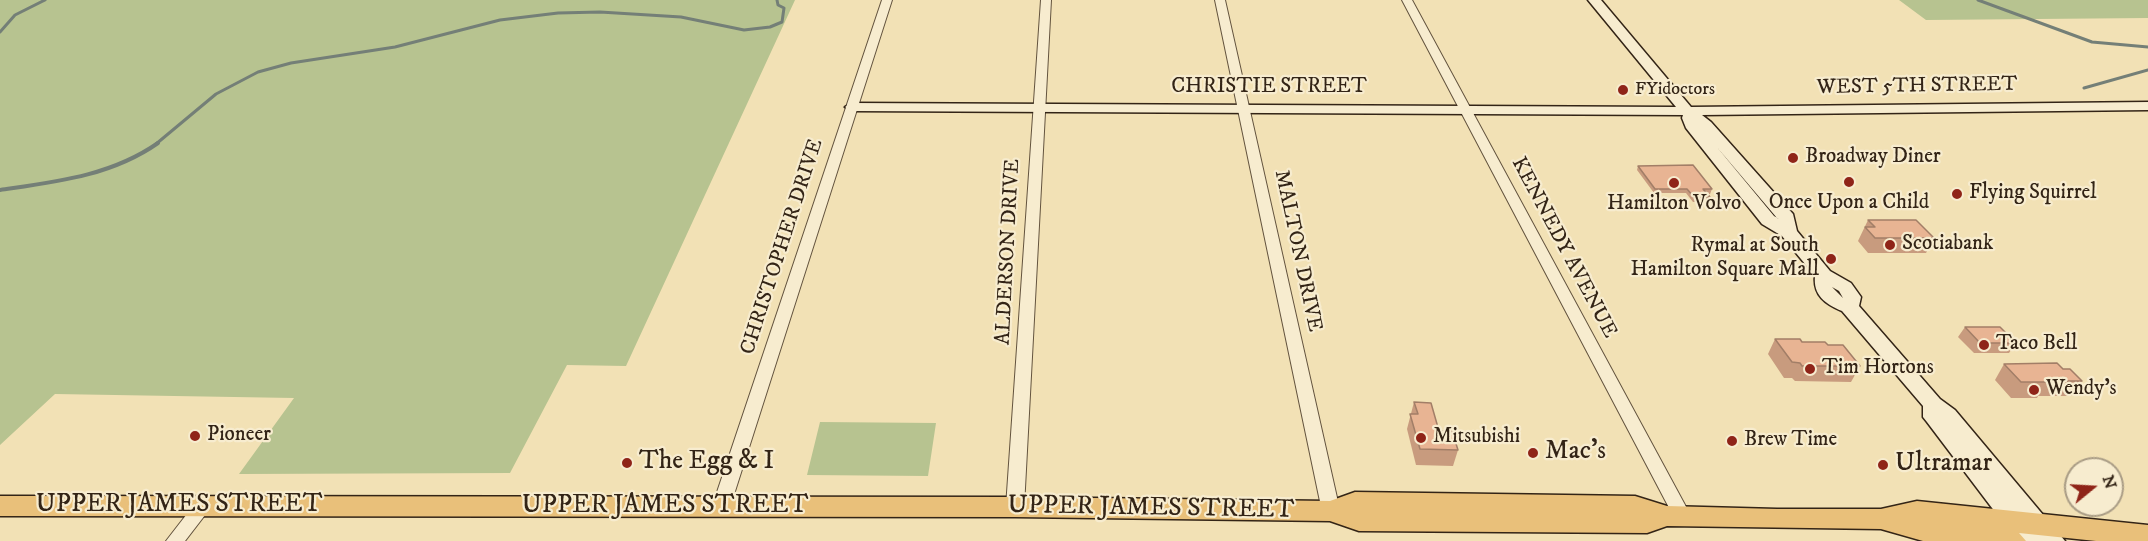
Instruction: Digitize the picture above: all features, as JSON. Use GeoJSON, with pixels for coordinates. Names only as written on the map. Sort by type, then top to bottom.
{"type":"FeatureCollection","features":[{"type":"Feature","properties":{"kind":"main road","name":"UPPER JAMES STREET"},"geometry":{"type":"LineString","coordinates":[[0,506],[1015,507],[1330,511],[1359,521],[1647,523],[1674,516],[1881,519],[1934,533],[2148,537]]}},
{"type":"Feature","properties":{"kind":"street","name":"CHRISTOPHER DRIVE"},"geometry":{"type":"LineString","coordinates":[[721,507],[887,0]]}},
{"type":"Feature","properties":{"kind":"street","name":"ALDERSON DRIVE"},"geometry":{"type":"LineString","coordinates":[[1015,507],[1046,0]]}},
{"type":"Feature","properties":{"kind":"street","name":"MALTON DRIVE"},"geometry":{"type":"LineString","coordinates":[[1221,0],[1330,511]]}},
{"type":"Feature","properties":{"kind":"street","name":"KENNEDY AVENUE"},"geometry":{"type":"LineString","coordinates":[[1407,0],[1674,516]]}},
{"type":"Feature","properties":{"kind":"street"},"geometry":{"type":"LineString","coordinates":[[1594,0],[1687,111],[1706,125],[1783,214],[1786,218],[1788,232],[1824,275],[1823,288],[1834,301],[1849,307],[1933,404],[1948,415],[2030,534]]}},
{"type":"Feature","properties":{"kind":"street","name":"WEST 5TH STREET"},"geometry":{"type":"LineString","coordinates":[[1687,111],[2148,106]]}},
{"type":"Feature","properties":{"kind":"street","name":"CHRISTIE STREET"},"geometry":{"type":"LineString","coordinates":[[852,108],[1687,111]]}},
{"type":"Feature","properties":{"kind":"street"},"geometry":{"type":"LineString","coordinates":[[175,541],[203,506]]}},
{"type":"Feature","properties":{"kind":"green space"},"geometry":{"type":"Polygon","coordinates":[[[0,0],[795,0],[626,366],[567,365],[510,473],[239,474],[294,398],[55,394],[0,445],[0,0]]]}},
{"type":"Feature","properties":{"kind":"green space"},"geometry":{"type":"Polygon","coordinates":[[[1899,0],[2148,0],[2148,18],[1926,20],[1899,0]]]}},
{"type":"Feature","properties":{"kind":"green space"},"geometry":{"type":"Polygon","coordinates":[[[820,422],[936,423],[928,476],[807,475],[820,422]]]}},
{"type":"Feature","properties":{"kind":"building","name":"Hamilton Volvo"},"geometry":{"type":"Polygon","coordinates":[[[1693,165],[1712,189],[1703,189],[1710,197],[1694,197],[1687,189],[1655,189],[1638,166],[1693,165]]]}},
{"type":"Feature","properties":{"kind":"building"},"geometry":{"type":"Polygon","coordinates":[[[1868,220],[1916,220],[1934,238],[1875,238],[1865,227],[1875,227],[1868,220]]]}},
{"type":"Feature","properties":{"kind":"building"},"geometry":{"type":"Polygon","coordinates":[[[1965,327],[2000,327],[2016,343],[1980,343],[1965,327]]]}},
{"type":"Feature","properties":{"kind":"building"},"geometry":{"type":"Polygon","coordinates":[[[1775,339],[1800,339],[1802,342],[1843,345],[1860,366],[1802,366],[1800,363],[1792,362],[1775,339]]]}},
{"type":"Feature","properties":{"kind":"building"},"geometry":{"type":"Polygon","coordinates":[[[2057,363],[2063,369],[2070,369],[2082,381],[2021,382],[2004,364],[2057,363]]]}},
{"type":"Feature","properties":{"kind":"building"},"geometry":{"type":"Polygon","coordinates":[[[1414,402],[1431,403],[1439,431],[1452,431],[1458,450],[1420,449],[1410,414],[1418,414],[1414,402]]]}},
{"type":"Feature","properties":{"kind":"waterway"},"geometry":{"type":"LineString","coordinates":[[0,32],[15,15],[45,0]]}},
{"type":"Feature","properties":{"kind":"waterway"},"geometry":{"type":"LineString","coordinates":[[156,144],[216,94],[258,72],[291,63],[395,47],[500,20],[558,13],[600,12],[681,17],[744,30],[770,27],[782,22],[784,8],[778,5],[777,0]]}},
{"type":"Feature","properties":{"kind":"waterway"},"geometry":{"type":"LineString","coordinates":[[1978,0],[2092,42],[2148,47]]}},
{"type":"Feature","properties":{"kind":"waterway"},"geometry":{"type":"LineString","coordinates":[[2084,88],[2148,70]]}},
{"type":"Feature","properties":{"kind":"waterway"},"geometry":{"type":"LineString","coordinates":[[0,190],[82,176],[121,163],[158,143]]}},
{"type":"Feature","properties":{"kind":"place","name":"FYidoctors"},"geometry":{"type":"Point","coordinates":[1623,90]}},
{"type":"Feature","properties":{"kind":"place","name":"Broadway Diner"},"geometry":{"type":"Point","coordinates":[1793,158]}},
{"type":"Feature","properties":{"kind":"place","name":"Once Upon a Child"},"geometry":{"type":"Point","coordinates":[1849,182]}},
{"type":"Feature","properties":{"kind":"place","name":"Hamilton Volvo"},"geometry":{"type":"Point","coordinates":[1674,183]}},
{"type":"Feature","properties":{"kind":"place","name":"Flying Squirrel"},"geometry":{"type":"Point","coordinates":[1957,194]}},
{"type":"Feature","properties":{"kind":"place","name":"Scotiabank"},"geometry":{"type":"Point","coordinates":[1890,245]}},
{"type":"Feature","properties":{"kind":"place","name":"Rymal at South Hamilton Square Mall"},"geometry":{"type":"Point","coordinates":[1831,259]}},
{"type":"Feature","properties":{"kind":"place","name":"Taco Bell"},"geometry":{"type":"Point","coordinates":[1984,345]}},
{"type":"Feature","properties":{"kind":"place","name":"Tim Hortons"},"geometry":{"type":"Point","coordinates":[1810,369]}},
{"type":"Feature","properties":{"kind":"place","name":"Wendy's"},"geometry":{"type":"Point","coordinates":[2034,390]}},
{"type":"Feature","properties":{"kind":"place","name":"Pioneer"},"geometry":{"type":"Point","coordinates":[195,436]}},
{"type":"Feature","properties":{"kind":"place","name":"Mitsubishi"},"geometry":{"type":"Point","coordinates":[1421,438]}},
{"type":"Feature","properties":{"kind":"place","name":"Brew Time"},"geometry":{"type":"Point","coordinates":[1732,441]}},
{"type":"Feature","properties":{"kind":"place","name":"Mac's"},"geometry":{"type":"Point","coordinates":[1533,453]}},
{"type":"Feature","properties":{"kind":"place","name":"The Egg & I"},"geometry":{"type":"Point","coordinates":[627,463]}},
{"type":"Feature","properties":{"kind":"place","name":"Ultramar"},"geometry":{"type":"Point","coordinates":[1883,465]}}]}
